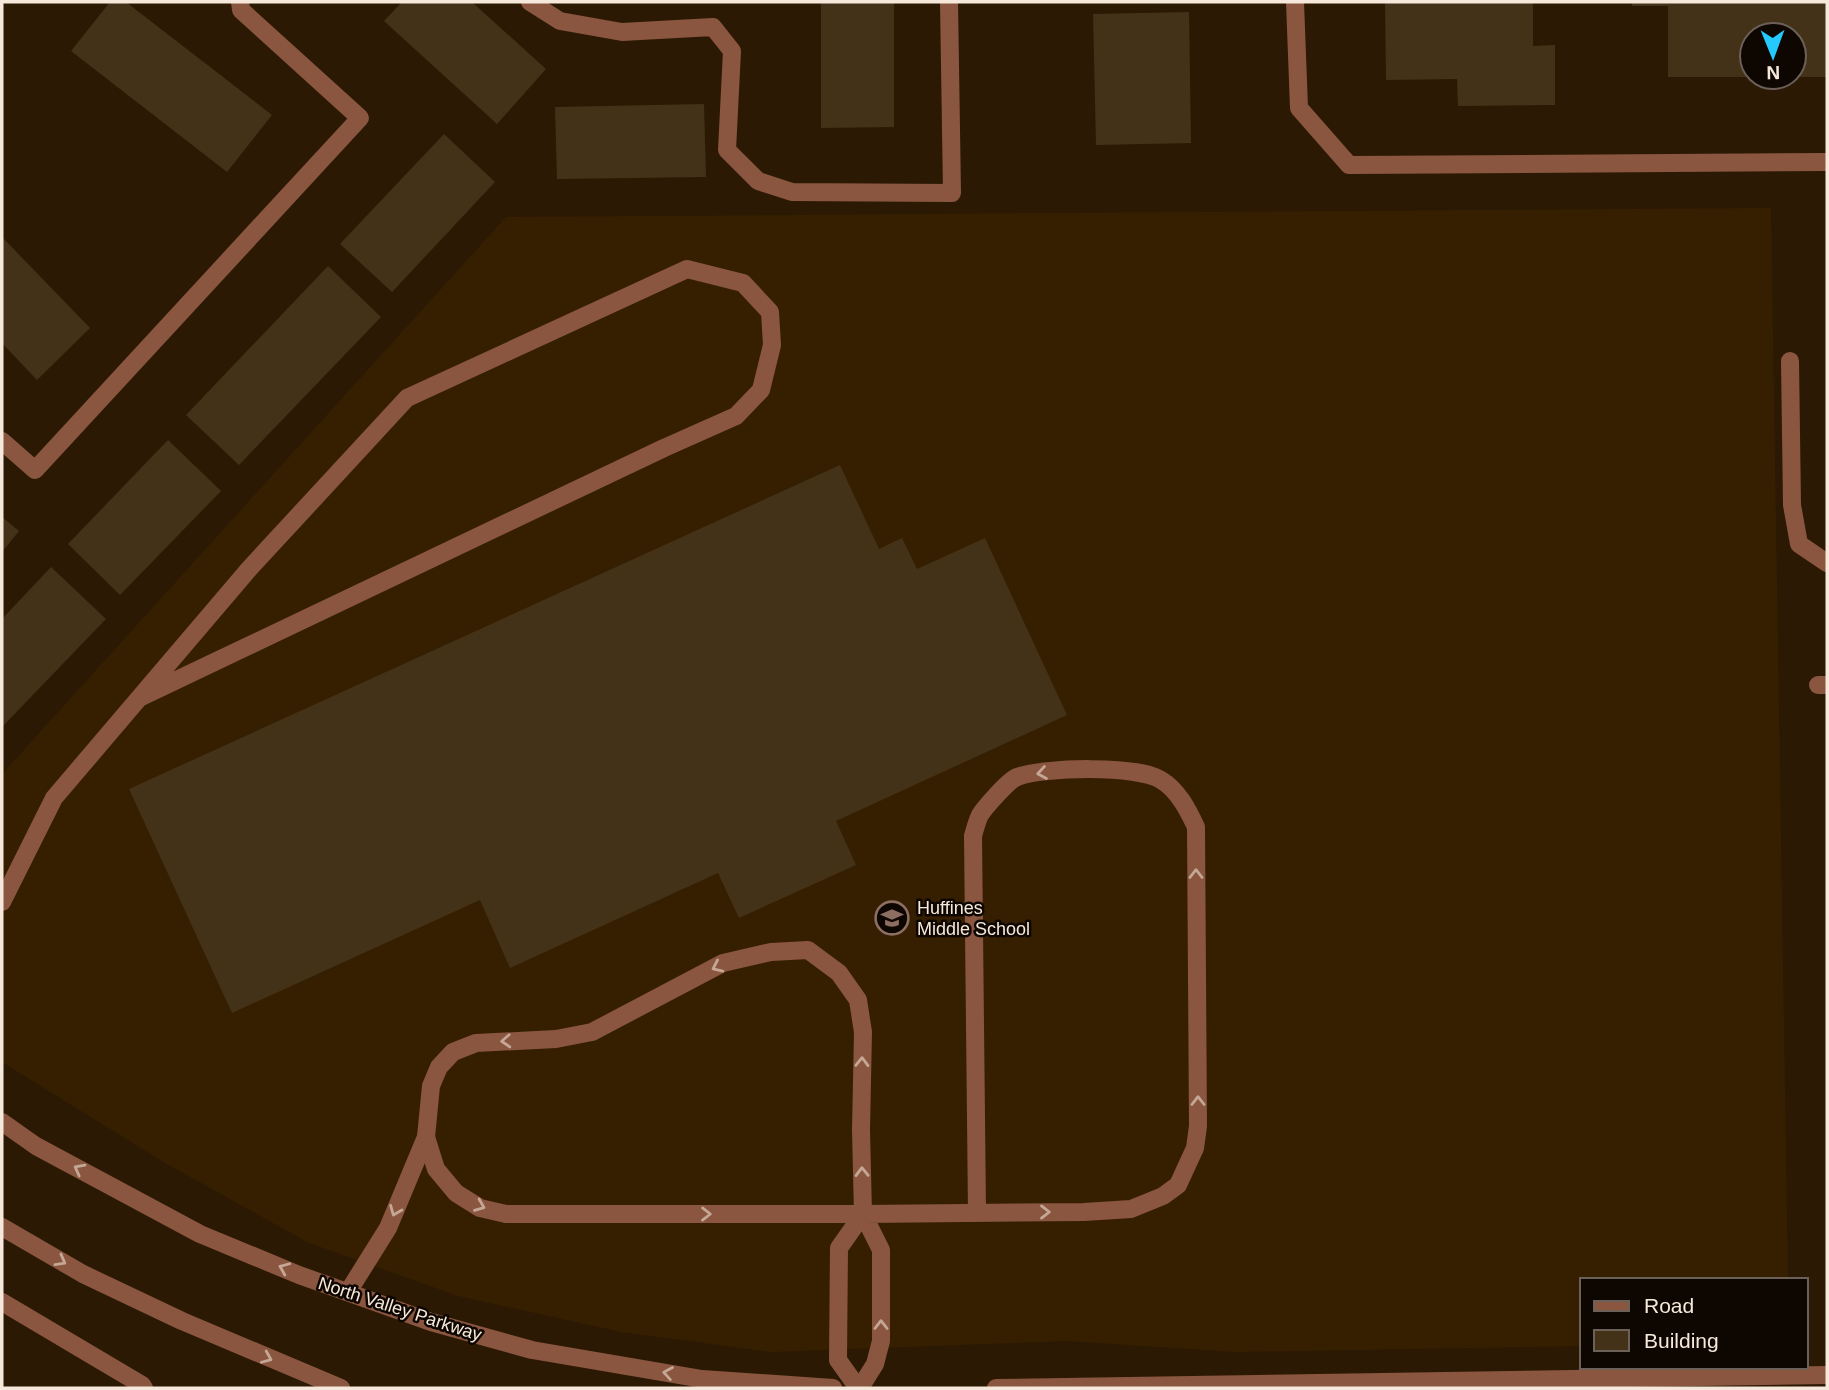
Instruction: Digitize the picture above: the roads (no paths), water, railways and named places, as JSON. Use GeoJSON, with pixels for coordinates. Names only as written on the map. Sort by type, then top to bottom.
{"type":"FeatureCollection","features":[{"type":"Feature","properties":{"kind":"street"},"geometry":{"type":"LineString","coordinates":[[2,441],[35,470],[360,118],[241,10],[240,2]]}},
{"type":"Feature","properties":{"kind":"street"},"geometry":{"type":"LineString","coordinates":[[530,2],[559,21],[622,32],[713,27],[732,51],[727,150],[758,181],[792,192],[952,193],[949,2]]}},
{"type":"Feature","properties":{"kind":"street"},"geometry":{"type":"LineString","coordinates":[[1295,2],[1299,108],[1349,165],[1827,162]]}},
{"type":"Feature","properties":{"kind":"street"},"geometry":{"type":"LineString","coordinates":[[2,902],[54,798],[249,569],[407,398],[687,269],[744,283],[770,312],[772,345],[761,390],[736,416],[141,697]]}},
{"type":"Feature","properties":{"kind":"street"},"geometry":{"type":"LineString","coordinates":[[1790,361],[1792,505],[1799,544],[1827,563]]}},
{"type":"Feature","properties":{"kind":"street"},"geometry":{"type":"LineString","coordinates":[[426,1137],[436,1169],[456,1193],[480,1208],[506,1214],[1084,1212],[1131,1209],[1163,1196],[1178,1185],[1187,1168],[1195,1148],[1198,1126],[1196,827],[1184,802],[1161,779],[1127,770],[1089,769],[1015,777],[981,815],[973,836],[977,1212]]}},
{"type":"Feature","properties":{"kind":"street"},"geometry":{"type":"LineString","coordinates":[[348,1292],[388,1228],[426,1137],[431,1086],[439,1067],[453,1052],[476,1043],[556,1040],[592,1032],[723,963],[771,952],[808,950],[839,974],[858,1000],[863,1032],[863,1214],[881,1250],[881,1341],[875,1364],[859,1388],[838,1360],[839,1248],[863,1214]]}},
{"type":"Feature","properties":{"kind":"street","name":"North Valley Parkway"},"geometry":{"type":"LineString","coordinates":[[2,1122],[36,1146],[200,1234],[299,1275],[431,1322],[532,1350],[702,1379],[833,1388]]}},
{"type":"Feature","properties":{"kind":"street"},"geometry":{"type":"LineString","coordinates":[[2,1227],[83,1273],[182,1321],[341,1388]]}},
{"type":"Feature","properties":{"kind":"street"},"geometry":{"type":"LineString","coordinates":[[2,1303],[144,1388]]}},
{"type":"Feature","properties":{"kind":"street"},"geometry":{"type":"LineString","coordinates":[[996,1388],[1827,1375]]}},
{"type":"Feature","properties":{"kind":"place","name":"Huffines Middle School"},"geometry":{"type":"Point","coordinates":[892,918]}}]}
